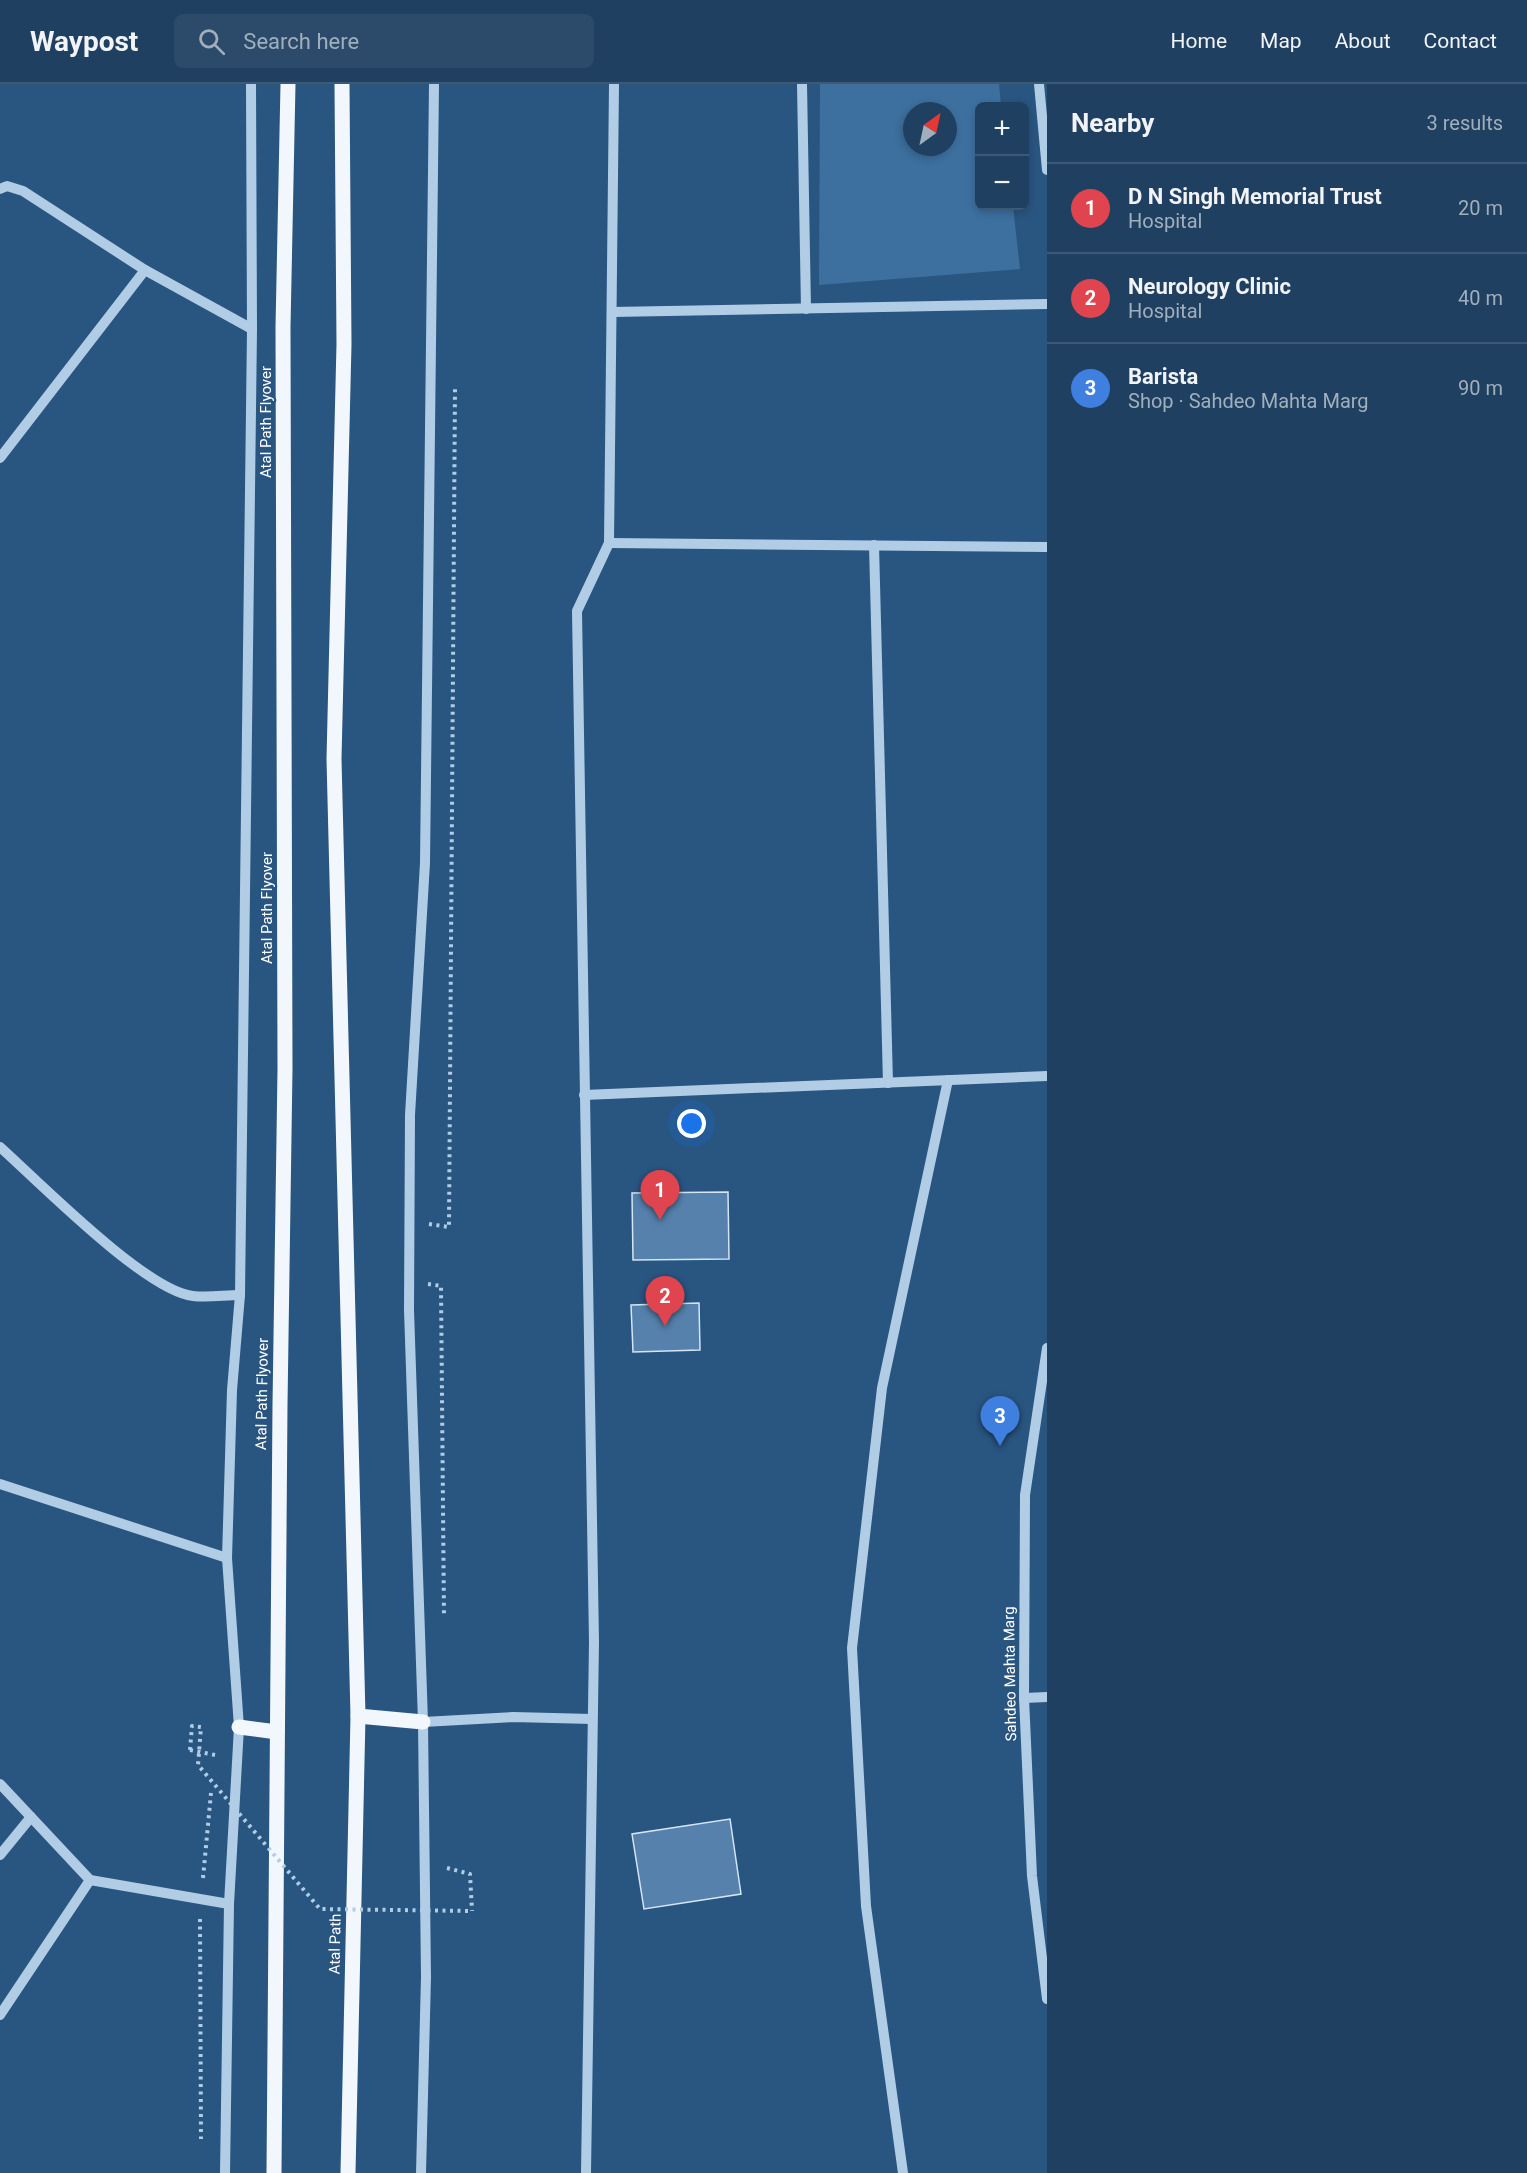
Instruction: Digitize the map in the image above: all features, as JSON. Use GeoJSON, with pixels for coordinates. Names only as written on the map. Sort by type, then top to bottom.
{"type":"FeatureCollection","features":[{"type":"Feature","properties":{"kind":"main road","name":"Atal Path Flyover"},"geometry":{"type":"LineString","coordinates":[[278,1732],[285,1069],[284,327],[288,84]]}},
{"type":"Feature","properties":{"kind":"main road"},"geometry":{"type":"LineString","coordinates":[[342,84],[344,344],[334,759],[358,1716],[423,1722]]}},
{"type":"Feature","properties":{"kind":"main road","name":"Atal Path"},"geometry":{"type":"LineString","coordinates":[[348,2173],[358,1716]]}},
{"type":"Feature","properties":{"kind":"main road"},"geometry":{"type":"LineString","coordinates":[[238,1727],[278,1732],[274,2173]]}},
{"type":"Feature","properties":{"kind":"street"},"geometry":{"type":"LineString","coordinates":[[225,2173],[229,1904],[238,1727],[227,1558],[232,1390],[240,1295],[252,329],[251,84]]}},
{"type":"Feature","properties":{"kind":"street"},"geometry":{"type":"LineString","coordinates":[[421,2173],[426,1977],[423,1722],[409,1310],[410,1115],[425,863],[434,84]]}},
{"type":"Feature","properties":{"kind":"street"},"geometry":{"type":"LineString","coordinates":[[586,2173],[594,1630],[577,611],[609,543],[614,84]]}},
{"type":"Feature","properties":{"kind":"street"},"geometry":{"type":"LineString","coordinates":[[802,84],[806,309]]}},
{"type":"Feature","properties":{"kind":"street"},"geometry":{"type":"LineString","coordinates":[[1039,84],[1047,170]]}},
{"type":"Feature","properties":{"kind":"street"},"geometry":{"type":"LineString","coordinates":[[0,189],[7,186],[23,191],[145,270],[252,329]]}},
{"type":"Feature","properties":{"kind":"street"},"geometry":{"type":"LineString","coordinates":[[0,459],[145,270]]}},
{"type":"Feature","properties":{"kind":"street"},"geometry":{"type":"LineString","coordinates":[[612,312],[1047,304]]}},
{"type":"Feature","properties":{"kind":"street"},"geometry":{"type":"LineString","coordinates":[[609,543],[1047,547]]}},
{"type":"Feature","properties":{"kind":"street"},"geometry":{"type":"LineString","coordinates":[[874,545],[888,1083]]}},
{"type":"Feature","properties":{"kind":"street"},"geometry":{"type":"LineString","coordinates":[[584,1095],[1047,1076]]}},
{"type":"Feature","properties":{"kind":"street"},"geometry":{"type":"LineString","coordinates":[[903,2173],[866,1906],[852,1648],[882,1388],[948,1080]]}},
{"type":"Feature","properties":{"kind":"street"},"geometry":{"type":"LineString","coordinates":[[0,1148],[117,1252],[143,1272],[192,1296],[240,1295]]}},
{"type":"Feature","properties":{"kind":"street","name":"Sahdeo Mahta Marg"},"geometry":{"type":"LineString","coordinates":[[1047,1348],[1025,1495],[1024,1698],[1032,1876],[1047,1999]]}},
{"type":"Feature","properties":{"kind":"street"},"geometry":{"type":"LineString","coordinates":[[0,1484],[227,1558]]}},
{"type":"Feature","properties":{"kind":"street"},"geometry":{"type":"LineString","coordinates":[[1024,1698],[1047,1697]]}},
{"type":"Feature","properties":{"kind":"street"},"geometry":{"type":"LineString","coordinates":[[423,1722],[513,1717],[592,1719]]}},
{"type":"Feature","properties":{"kind":"street"},"geometry":{"type":"LineString","coordinates":[[0,1784],[90,1880],[229,1904]]}},
{"type":"Feature","properties":{"kind":"street"},"geometry":{"type":"LineString","coordinates":[[0,1855],[31,1817]]}},
{"type":"Feature","properties":{"kind":"street"},"geometry":{"type":"LineString","coordinates":[[0,2015],[90,1880]]}},
{"type":"Feature","properties":{"kind":"path"},"geometry":{"type":"LineString","coordinates":[[427,1236],[428,1224],[449,1227],[455,383]]}},
{"type":"Feature","properties":{"kind":"path"},"geometry":{"type":"LineString","coordinates":[[424,1283],[441,1286],[444,1619]]}},
{"type":"Feature","properties":{"kind":"path"},"geometry":{"type":"LineString","coordinates":[[190,1750],[192,1726],[201,1727],[198,1766],[320,1909],[472,1911],[470,1874],[443,1867]]}},
{"type":"Feature","properties":{"kind":"shaded area"},"geometry":{"type":"Polygon","coordinates":[[[820,84],[999,84],[1001,102],[975,102],[975,210],[1013,210],[1020,269],[819,285],[820,84]]]}},
{"type":"Feature","properties":{"kind":"building"},"geometry":{"type":"Polygon","coordinates":[[[728,1192],[729,1259],[633,1260],[632,1193],[728,1192]]]}},
{"type":"Feature","properties":{"kind":"building"},"geometry":{"type":"Polygon","coordinates":[[[699,1303],[700,1350],[633,1352],[631,1305],[699,1303]]]}},
{"type":"Feature","properties":{"kind":"building"},"geometry":{"type":"Polygon","coordinates":[[[730,1819],[741,1894],[644,1909],[632,1834],[730,1819]]]}},
{"type":"Feature","properties":{"kind":"place","name":"D N Singh Memorial Trust"},"geometry":{"type":"Point","coordinates":[660,1220]}},
{"type":"Feature","properties":{"kind":"place","name":"Neurology Clinic"},"geometry":{"type":"Point","coordinates":[665,1326]}},
{"type":"Feature","properties":{"kind":"place","name":"Barista"},"geometry":{"type":"Point","coordinates":[1000,1446]}}]}
